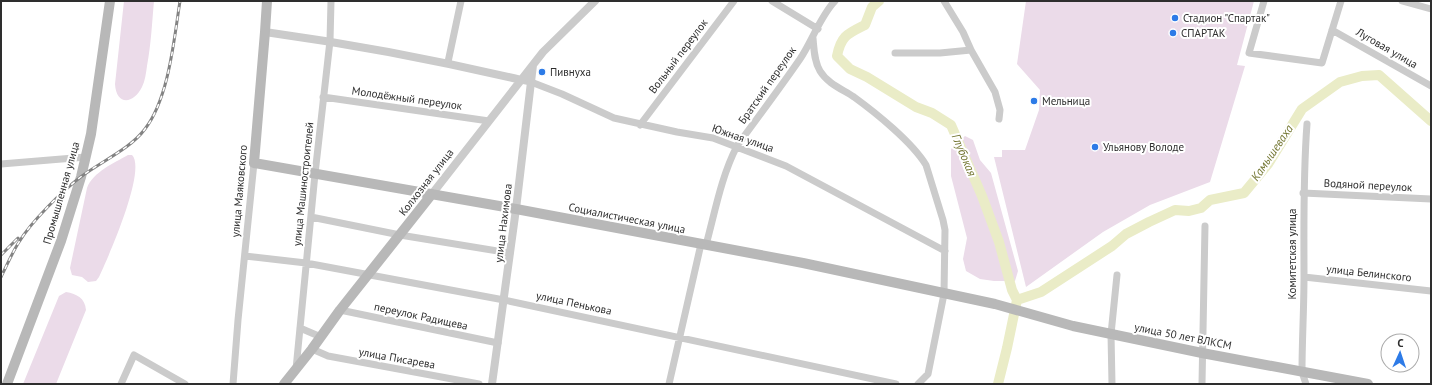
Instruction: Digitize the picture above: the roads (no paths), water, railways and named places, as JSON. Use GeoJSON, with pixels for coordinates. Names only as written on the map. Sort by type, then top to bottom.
{"type":"FeatureCollection","features":[{"type":"Feature","properties":{"kind":"main road","name":"Промышленная улица"},"geometry":{"type":"LineString","coordinates":[[7,384],[60,241],[86,157],[110,1]]}},
{"type":"Feature","properties":{"kind":"main road","name":"улица Маяковского"},"geometry":{"type":"LineString","coordinates":[[254,163],[265,32],[266,1]]}},
{"type":"Feature","properties":{"kind":"main road","name":"Социалистическая улица"},"geometry":{"type":"LineString","coordinates":[[254,163],[432,194],[803,263],[995,304]]}},
{"type":"Feature","properties":{"kind":"main road","name":"Колхозная улица"},"geometry":{"type":"LineString","coordinates":[[284,384],[312,349],[340,310],[432,194]]}},
{"type":"Feature","properties":{"kind":"main road","name":"улица 50 лет ВЛКСМ"},"geometry":{"type":"LineString","coordinates":[[995,304],[1073,326],[1202,353],[1368,384]]}},
{"type":"Feature","properties":{"kind":"street","name":"улица Машиностроителей"},"geometry":{"type":"LineString","coordinates":[[296,370],[315,174],[330,41],[331,1]]}},
{"type":"Feature","properties":{"kind":"street"},"geometry":{"type":"LineString","coordinates":[[448,62],[461,1]]}},
{"type":"Feature","properties":{"kind":"street","name":"Колхозная улица"},"geometry":{"type":"LineString","coordinates":[[432,194],[543,52],[595,1]]}},
{"type":"Feature","properties":{"kind":"street","name":"Вольный переулок"},"geometry":{"type":"LineString","coordinates":[[640,124],[734,1]]}},
{"type":"Feature","properties":{"kind":"street"},"geometry":{"type":"LineString","coordinates":[[772,1],[818,29]]}},
{"type":"Feature","properties":{"kind":"street","name":"Братский переулок"},"geometry":{"type":"LineString","coordinates":[[669,384],[703,245],[732,157],[737,146],[800,59],[818,29],[828,4],[835,1]]}},
{"type":"Feature","properties":{"kind":"street"},"geometry":{"type":"LineString","coordinates":[[944,1],[963,32],[971,50],[995,92],[1000,110],[999,119]]}},
{"type":"Feature","properties":{"kind":"street"},"geometry":{"type":"LineString","coordinates":[[1264,1],[1250,53],[1322,63],[1341,1]]}},
{"type":"Feature","properties":{"kind":"street"},"geometry":{"type":"LineString","coordinates":[[1402,1],[1431,9]]}},
{"type":"Feature","properties":{"kind":"street","name":"Луговая улица"},"geometry":{"type":"LineString","coordinates":[[1332,30],[1431,86]]}},
{"type":"Feature","properties":{"kind":"street"},"geometry":{"type":"LineString","coordinates":[[265,32],[330,41],[448,62],[521,80]]}},
{"type":"Feature","properties":{"kind":"street"},"geometry":{"type":"LineString","coordinates":[[813,38],[816,63],[826,79],[854,98],[896,132],[922,159],[926,165],[943,220],[945,230],[944,294],[928,374],[918,384]]}},
{"type":"Feature","properties":{"kind":"street"},"geometry":{"type":"LineString","coordinates":[[895,52],[940,53],[971,50]]}},
{"type":"Feature","properties":{"kind":"street","name":"улица Нахимова"},"geometry":{"type":"LineString","coordinates":[[492,384],[516,210],[533,65]]}},
{"type":"Feature","properties":{"kind":"street","name":"Южная улица"},"geometry":{"type":"LineString","coordinates":[[521,80],[531,82],[562,94],[614,118],[676,132],[713,138],[737,146],[786,166],[945,251]]}},
{"type":"Feature","properties":{"kind":"street","name":"Молодёжный переулок"},"geometry":{"type":"LineString","coordinates":[[323,97],[489,121]]}},
{"type":"Feature","properties":{"kind":"street","name":"Комитетская улица"},"geometry":{"type":"LineString","coordinates":[[1306,384],[1302,372],[1304,277],[1303,193],[1307,124]]}},
{"type":"Feature","properties":{"kind":"street"},"geometry":{"type":"LineString","coordinates":[[1,164],[86,157]]}},
{"type":"Feature","properties":{"kind":"street","name":"улица Маяковского"},"geometry":{"type":"LineString","coordinates":[[233,384],[254,163]]}},
{"type":"Feature","properties":{"kind":"street","name":"Водяной переулок"},"geometry":{"type":"LineString","coordinates":[[1303,193],[1431,199]]}},
{"type":"Feature","properties":{"kind":"street"},"geometry":{"type":"LineString","coordinates":[[311,217],[400,235],[510,253]]}},
{"type":"Feature","properties":{"kind":"street"},"geometry":{"type":"LineString","coordinates":[[1202,384],[1204,226]]}},
{"type":"Feature","properties":{"kind":"street","name":"улица Пенькова"},"geometry":{"type":"LineString","coordinates":[[245,256],[306,263],[504,300],[896,384]]}},
{"type":"Feature","properties":{"kind":"street"},"geometry":{"type":"LineString","coordinates":[[1112,384],[1111,334],[1117,275]]}},
{"type":"Feature","properties":{"kind":"street","name":"улица Белинского"},"geometry":{"type":"LineString","coordinates":[[1304,277],[1431,291]]}},
{"type":"Feature","properties":{"kind":"street","name":"переулок Радищева"},"geometry":{"type":"LineString","coordinates":[[340,310],[498,343]]}},
{"type":"Feature","properties":{"kind":"street"},"geometry":{"type":"LineString","coordinates":[[300,328],[321,337]]}},
{"type":"Feature","properties":{"kind":"street","name":"улица Писарева"},"geometry":{"type":"LineString","coordinates":[[312,349],[328,356],[479,384]]}},
{"type":"Feature","properties":{"kind":"street"},"geometry":{"type":"LineString","coordinates":[[121,384],[134,355],[185,384]]}},
{"type":"Feature","properties":{"kind":"waterway","name":"Глубокая"},"geometry":{"type":"LineString","coordinates":[[879,1],[872,7],[865,25],[846,36],[841,44],[837,56],[850,69],[867,77],[916,107],[932,113],[951,125],[982,196],[999,242],[1012,290],[1017,300],[998,384]]}},
{"type":"Feature","properties":{"kind":"waterway","name":"Камышеваха"},"geometry":{"type":"LineString","coordinates":[[1017,300],[1041,292],[1112,246],[1126,234],[1149,222],[1175,210],[1189,211],[1201,208],[1210,200],[1244,193],[1268,164],[1302,109],[1340,82],[1362,76],[1379,75],[1431,121]]}},
{"type":"Feature","properties":{"kind":"railway"},"geometry":{"type":"LineString","coordinates":[[1,277],[24,234],[48,207],[74,182],[90,170],[124,149],[145,129],[160,101],[165,85],[173,50],[180,1]]}},
{"type":"Feature","properties":{"kind":"railway"},"geometry":{"type":"LineString","coordinates":[[1,255],[18,238]]}},
{"type":"Feature","properties":{"kind":"place","name":"Стадион \"Спартак\""},"geometry":{"type":"Point","coordinates":[1175,18]}},
{"type":"Feature","properties":{"kind":"place","name":"СПАРТАК"},"geometry":{"type":"Point","coordinates":[1173,33]}},
{"type":"Feature","properties":{"kind":"place","name":"Пивнуха"},"geometry":{"type":"Point","coordinates":[542,72]}},
{"type":"Feature","properties":{"kind":"place","name":"Мельница"},"geometry":{"type":"Point","coordinates":[1034,101]}},
{"type":"Feature","properties":{"kind":"place","name":"Ульянову Володе"},"geometry":{"type":"Point","coordinates":[1095,147]}}]}
